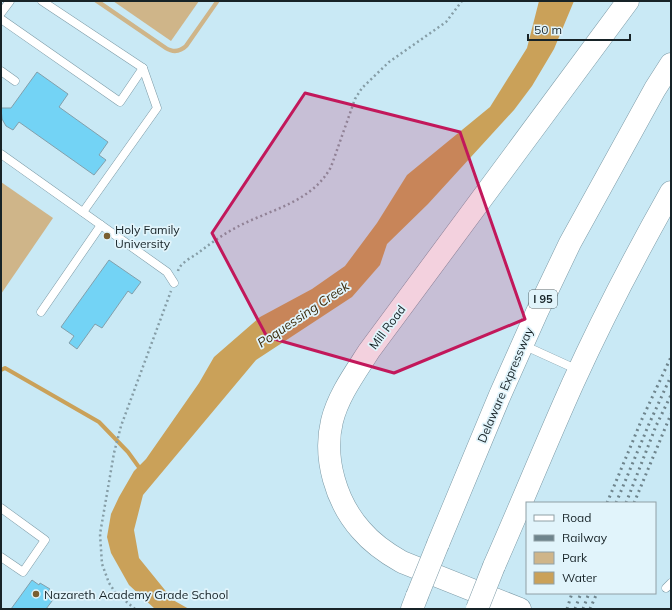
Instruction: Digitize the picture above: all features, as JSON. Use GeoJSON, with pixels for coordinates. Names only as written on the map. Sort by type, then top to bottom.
{"type":"FeatureCollection","features":[{"type":"Feature","properties":{"kind":"main road","name":"Mill Road"},"geometry":{"type":"LineString","coordinates":[[520,609],[402,562],[386,553],[370,540],[350,516],[341,499],[332,474],[329,439],[332,421],[344,391],[369,351],[628,1]]}},
{"type":"Feature","properties":{"kind":"main road","name":"Delaware Expressway"},"geometry":{"type":"LineString","coordinates":[[414,602],[522,344],[570,243],[655,89],[671,64]]}},
{"type":"Feature","properties":{"kind":"main road"},"geometry":{"type":"LineString","coordinates":[[477,609],[494,566],[579,371],[632,264],[671,192]]}},
{"type":"Feature","properties":{"kind":"lane"},"geometry":{"type":"LineString","coordinates":[[1,13],[10,1]]}},
{"type":"Feature","properties":{"kind":"lane"},"geometry":{"type":"LineString","coordinates":[[42,1],[143,68],[157,108],[83,212]]}},
{"type":"Feature","properties":{"kind":"lane"},"geometry":{"type":"LineString","coordinates":[[1,19],[120,102],[143,68]]}},
{"type":"Feature","properties":{"kind":"lane"},"geometry":{"type":"LineString","coordinates":[[1,71],[15,81]]}},
{"type":"Feature","properties":{"kind":"lane"},"geometry":{"type":"LineString","coordinates":[[1,154],[167,272],[174,283]]}},
{"type":"Feature","properties":{"kind":"lane"},"geometry":{"type":"LineString","coordinates":[[41,312],[101,225]]}},
{"type":"Feature","properties":{"kind":"lane"},"geometry":{"type":"LineString","coordinates":[[522,344],[579,371]]}},
{"type":"Feature","properties":{"kind":"lane"},"geometry":{"type":"LineString","coordinates":[[1,508],[45,540],[23,572],[1,557]]}},
{"type":"Feature","properties":{"kind":"path"},"geometry":{"type":"LineString","coordinates":[[135,609],[123,600],[112,588],[105,575],[102,564],[100,534],[114,453],[122,426],[179,267],[239,226],[288,205],[309,192],[321,182],[331,167],[355,99],[362,88],[389,62],[446,22],[462,1]]}},
{"type":"Feature","properties":{"kind":"highlighted area"},"geometry":{"type":"Polygon","coordinates":[[[305,93],[460,132],[525,319],[394,373],[267,337],[212,233],[305,93]]]}},
{"type":"Feature","properties":{"kind":"green space"},"geometry":{"type":"Polygon","coordinates":[[[93,1],[101,1],[168,47],[174,49],[184,45],[215,1],[220,1],[188,47],[183,51],[174,53],[168,52],[93,1]]]}},
{"type":"Feature","properties":{"kind":"green space"},"geometry":{"type":"Polygon","coordinates":[[[113,1],[199,1],[171,41],[113,1]]]}},
{"type":"Feature","properties":{"kind":"green space"},"geometry":{"type":"Polygon","coordinates":[[[1,182],[53,218],[1,294],[1,182]]]}},
{"type":"Feature","properties":{"kind":"water","name":"Poquessing Creek"},"geometry":{"type":"Polygon","coordinates":[[[539,1],[574,1],[554,49],[532,86],[514,110],[428,204],[387,244],[380,265],[352,297],[256,360],[143,495],[134,530],[139,558],[173,600],[189,609],[155,609],[129,585],[111,553],[107,537],[111,514],[134,471],[146,459],[199,383],[214,357],[260,317],[312,289],[345,266],[377,223],[407,175],[490,107],[527,48],[539,1]]]}},
{"type":"Feature","properties":{"kind":"building"},"geometry":{"type":"Polygon","coordinates":[[[37,72],[68,94],[59,107],[108,142],[99,155],[106,160],[94,175],[19,122],[13,130],[6,126],[2,119],[1,108],[11,108],[37,72]]]}},
{"type":"Feature","properties":{"kind":"building"},"geometry":{"type":"Polygon","coordinates":[[[109,260],[141,282],[132,294],[128,291],[102,328],[95,324],[77,349],[69,343],[74,336],[61,327],[109,260]]]}},
{"type":"Feature","properties":{"kind":"building","name":"Nazareth Academy Grade School"},"geometry":{"type":"Polygon","coordinates":[[[32,580],[39,585],[40,583],[50,589],[48,592],[55,597],[46,609],[11,609],[32,580]]]}},
{"type":"Feature","properties":{"kind":"waterway"},"geometry":{"type":"LineString","coordinates":[[1,370],[5,368],[99,422],[128,452],[141,470]]}},
{"type":"Feature","properties":{"kind":"railway"},"geometry":{"type":"LineString","coordinates":[[607,502],[642,419],[671,357]]}},
{"type":"Feature","properties":{"kind":"railway"},"geometry":{"type":"LineString","coordinates":[[616,502],[671,376]]}},
{"type":"Feature","properties":{"kind":"railway"},"geometry":{"type":"LineString","coordinates":[[626,502],[656,426],[671,395]]}},
{"type":"Feature","properties":{"kind":"railway"},"geometry":{"type":"LineString","coordinates":[[634,502],[671,414]]}},
{"type":"Feature","properties":{"kind":"railway"},"geometry":{"type":"LineString","coordinates":[[567,609],[572,594]]}},
{"type":"Feature","properties":{"kind":"railway"},"geometry":{"type":"LineString","coordinates":[[575,609],[581,594]]}},
{"type":"Feature","properties":{"kind":"railway"},"geometry":{"type":"LineString","coordinates":[[583,609],[589,594]]}},
{"type":"Feature","properties":{"kind":"railway"},"geometry":{"type":"LineString","coordinates":[[590,609],[597,594]]}},
{"type":"Feature","properties":{"kind":"place","name":"Holy Family University"},"geometry":{"type":"Point","coordinates":[107,236]}},
{"type":"Feature","properties":{"kind":"place","name":"Nazareth Academy Grade School"},"geometry":{"type":"Point","coordinates":[36,594]}}]}
